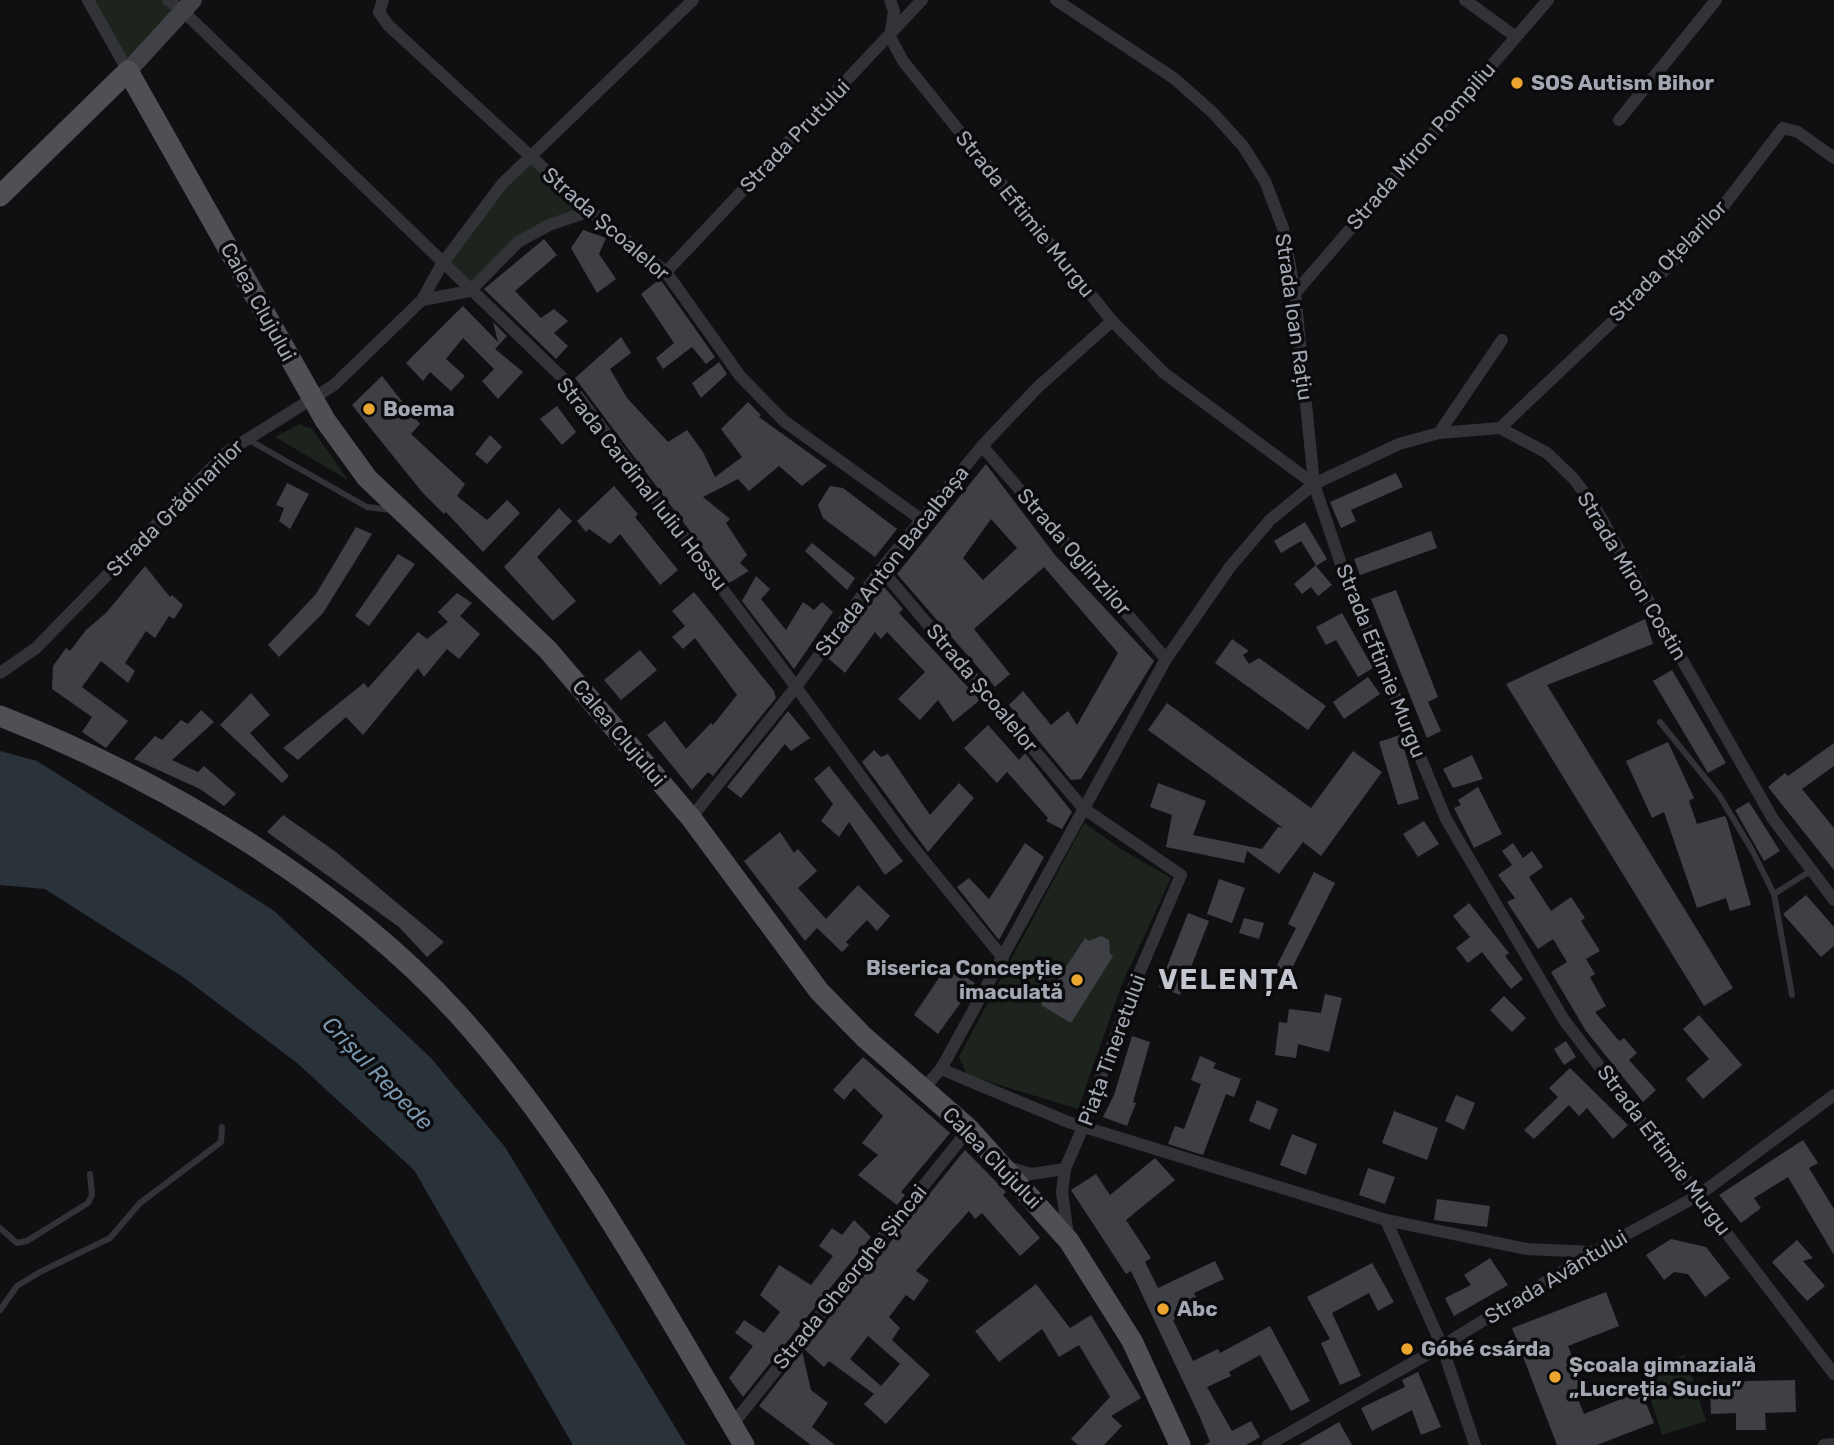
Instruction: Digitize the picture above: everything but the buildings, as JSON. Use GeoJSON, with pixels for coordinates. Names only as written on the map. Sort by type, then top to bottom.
{"type":"FeatureCollection","features":[{"type":"Feature","properties":{"kind":"main road"},"geometry":{"type":"LineString","coordinates":[[0,196],[128,71],[189,6]]}},
{"type":"Feature","properties":{"kind":"main road","name":"Calea Clujului"},"geometry":{"type":"LineString","coordinates":[[128,71],[312,397],[367,478],[548,650],[691,818],[819,991],[969,1129],[1069,1241],[1132,1341],[1180,1445]]}},
{"type":"Feature","properties":{"kind":"main road"},"geometry":{"type":"LineString","coordinates":[[0,716],[148,784],[240,839],[286,869],[369,932],[455,1011],[513,1080],[642,1267],[744,1445]]}},
{"type":"Feature","properties":{"kind":"street","name":"Calea Clujului"},"geometry":{"type":"LineString","coordinates":[[88,0],[128,71]]}},
{"type":"Feature","properties":{"kind":"street","name":"Strada Cardinal Iuliu Hossu"},"geometry":{"type":"LineString","coordinates":[[168,0],[189,6],[442,264],[569,384],[905,837],[1003,958]]}},
{"type":"Feature","properties":{"kind":"street","name":"Strada Grădinarilor"},"geometry":{"type":"LineString","coordinates":[[0,673],[36,649],[186,492],[246,438],[334,385],[422,300],[442,264],[502,184],[528,155],[693,0]]}},
{"type":"Feature","properties":{"kind":"street"},"geometry":{"type":"LineString","coordinates":[[890,0],[894,11],[890,37]]}},
{"type":"Feature","properties":{"kind":"street","name":"Strada Prutului"},"geometry":{"type":"LineString","coordinates":[[666,272],[922,0]]}},
{"type":"Feature","properties":{"kind":"street","name":"Strada Ioan Rațiu"},"geometry":{"type":"LineString","coordinates":[[1056,0],[1175,79],[1212,112],[1242,146],[1265,181],[1283,228],[1295,293],[1314,484]]}},
{"type":"Feature","properties":{"kind":"street"},"geometry":{"type":"LineString","coordinates":[[1465,0],[1516,37]]}},
{"type":"Feature","properties":{"kind":"street","name":"Strada Miron Pompiliu"},"geometry":{"type":"LineString","coordinates":[[1295,293],[1549,0]]}},
{"type":"Feature","properties":{"kind":"street"},"geometry":{"type":"LineString","coordinates":[[1619,120],[1716,0]]}},
{"type":"Feature","properties":{"kind":"street","name":"Strada Școalelor"},"geometry":{"type":"LineString","coordinates":[[381,6],[388,25],[590,211],[666,272],[740,376],[784,421],[922,520]]}},
{"type":"Feature","properties":{"kind":"street","name":"Strada Eftimie Murgu"},"geometry":{"type":"LineString","coordinates":[[890,37],[903,61],[1112,321],[1164,373],[1314,484],[1346,579],[1446,819],[1564,1020],[1834,1374]]}},
{"type":"Feature","properties":{"kind":"street","name":"Strada Oțelarilor"},"geometry":{"type":"LineString","coordinates":[[1500,428],[1648,288],[1718,213],[1783,128],[1798,132],[1834,158]]}},
{"type":"Feature","properties":{"kind":"street"},"geometry":{"type":"LineString","coordinates":[[422,300],[470,291],[518,242],[549,225],[590,211]]}},
{"type":"Feature","properties":{"kind":"street","name":"Strada Anton Bacalbașa"},"geometry":{"type":"LineString","coordinates":[[691,818],[796,687],[881,569],[982,446],[1038,387],[1112,321]]}},
{"type":"Feature","properties":{"kind":"street"},"geometry":{"type":"LineString","coordinates":[[1439,432],[1502,340]]}},
{"type":"Feature","properties":{"kind":"street"},"geometry":{"type":"LineString","coordinates":[[923,1089],[941,1069],[1166,659],[1230,567],[1270,520],[1314,484],[1399,444],[1439,432],[1500,428]]}},
{"type":"Feature","properties":{"kind":"street","name":"Strada Miron Costin"},"geometry":{"type":"LineString","coordinates":[[1500,428],[1547,453],[1574,479],[1596,509],[1773,819],[1834,900]]}},
{"type":"Feature","properties":{"kind":"street","name":"Strada Oglinzilor"},"geometry":{"type":"LineString","coordinates":[[982,446],[1166,659]]}},
{"type":"Feature","properties":{"kind":"street","name":"Strada Școalelor"},"geometry":{"type":"LineString","coordinates":[[881,569],[1083,807]]}},
{"type":"Feature","properties":{"kind":"street","name":"Piața Tineretului"},"geometry":{"type":"LineString","coordinates":[[1069,1241],[1062,1192],[1065,1169],[1083,1127],[1132,990],[1181,875],[1083,807]]}},
{"type":"Feature","properties":{"kind":"street"},"geometry":{"type":"LineString","coordinates":[[941,1069],[1083,1127],[1386,1220],[1527,1249],[1594,1252]]}},
{"type":"Feature","properties":{"kind":"street","name":"Strada Avântului"},"geometry":{"type":"LineString","coordinates":[[1268,1445],[1442,1346],[1594,1252],[1699,1195],[1834,1095]]}},
{"type":"Feature","properties":{"kind":"street","name":"Strada Gheorghe Șincai"},"geometry":{"type":"LineString","coordinates":[[732,1425],[969,1129]]}},
{"type":"Feature","properties":{"kind":"street"},"geometry":{"type":"LineString","coordinates":[[1001,1165],[1031,1174],[1065,1169]]}},
{"type":"Feature","properties":{"kind":"street"},"geometry":{"type":"LineString","coordinates":[[1386,1220],[1442,1346],[1475,1445]]}},
{"type":"Feature","properties":{"kind":"street"},"geometry":{"type":"LineString","coordinates":[[1824,1445],[1834,1444]]}},
{"type":"Feature","properties":{"kind":"lane"},"geometry":{"type":"LineString","coordinates":[[246,438],[367,507],[404,512]]}},
{"type":"Feature","properties":{"kind":"lane"},"geometry":{"type":"LineString","coordinates":[[1660,722],[1718,795],[1752,850],[1774,894],[1792,995]]}},
{"type":"Feature","properties":{"kind":"lane"},"geometry":{"type":"LineString","coordinates":[[1774,894],[1812,870]]}},
{"type":"Feature","properties":{"kind":"lane"},"geometry":{"type":"LineString","coordinates":[[0,1310],[17,1286],[110,1238],[141,1203],[221,1142],[222,1127]]}},
{"type":"Feature","properties":{"kind":"lane"},"geometry":{"type":"LineString","coordinates":[[0,1228],[17,1242],[27,1241],[88,1203],[92,1195],[90,1174]]}},
{"type":"Feature","properties":{"kind":"shaded area"},"geometry":{"type":"Polygon","coordinates":[[[88,0],[168,0],[184,12],[128,71],[88,0]]]}},
{"type":"Feature","properties":{"kind":"shaded area"},"geometry":{"type":"Polygon","coordinates":[[[528,155],[590,211],[518,242],[470,291],[442,264],[528,155]]]}},
{"type":"Feature","properties":{"kind":"shaded area"},"geometry":{"type":"Polygon","coordinates":[[[299,424],[312,429],[348,480],[275,437],[299,424]]]}},
{"type":"Feature","properties":{"kind":"shaded area"},"geometry":{"type":"Polygon","coordinates":[[[1084,823],[1121,849],[1171,878],[1122,984],[1078,1109],[967,1075],[959,1057],[1084,823]]]}},
{"type":"Feature","properties":{"kind":"shaded area"},"geometry":{"type":"Polygon","coordinates":[[[1685,1355],[1706,1421],[1662,1435],[1641,1368],[1685,1355]]]}},
{"type":"Feature","properties":{"kind":"water","name":"Crișul Repede"},"geometry":{"type":"Polygon","coordinates":[[[0,751],[37,761],[273,910],[431,1058],[505,1147],[686,1445],[573,1445],[414,1170],[297,1063],[183,977],[45,889],[0,885],[0,751]]]}},
{"type":"Feature","properties":{"kind":"place","name":"SOS Autism Bihor"},"geometry":{"type":"Point","coordinates":[1517,83]}},
{"type":"Feature","properties":{"kind":"place","name":"Boema"},"geometry":{"type":"Point","coordinates":[369,409]}},
{"type":"Feature","properties":{"kind":"place","name":"Biserica Concepție imaculată"},"geometry":{"type":"Point","coordinates":[1077,980]}},
{"type":"Feature","properties":{"kind":"place","name":"Abc"},"geometry":{"type":"Point","coordinates":[1163,1309]}},
{"type":"Feature","properties":{"kind":"place","name":"Góbé csárda"},"geometry":{"type":"Point","coordinates":[1407,1349]}},
{"type":"Feature","properties":{"kind":"place","name":"Școala gimnazială „Lucreția Suciu”"},"geometry":{"type":"Point","coordinates":[1555,1377]}},
{"type":"Feature","properties":{"kind":"district","name":"VELENȚA"},"geometry":{"type":"Point","coordinates":[1229,979]}}]}
